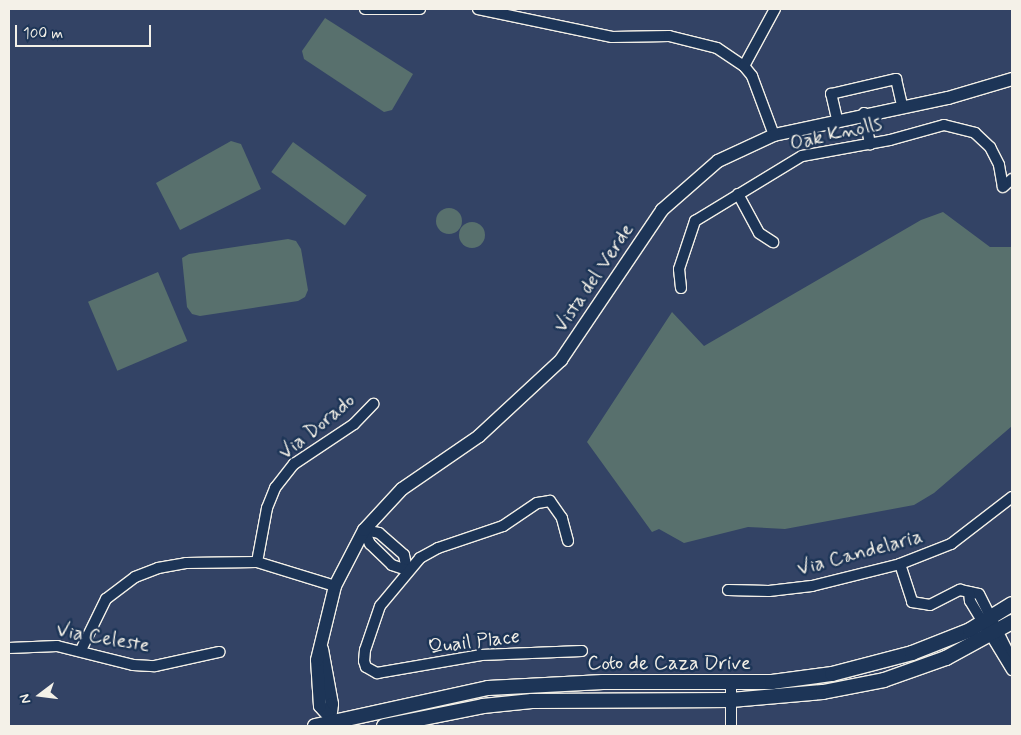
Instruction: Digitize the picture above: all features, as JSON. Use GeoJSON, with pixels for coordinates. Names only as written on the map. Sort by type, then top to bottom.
{"type":"FeatureCollection","features":[{"type":"Feature","properties":{"kind":"main road","name":"Coto de Caza Drive"},"geometry":{"type":"LineString","coordinates":[[314,726],[329,721],[488,688],[603,682],[731,682],[801,679],[864,668],[926,648],[987,619],[1012,604]]}},
{"type":"Feature","properties":{"kind":"main road","name":"Coto de Caza Drive"},"geometry":{"type":"LineString","coordinates":[[384,726],[483,706],[532,701],[731,700],[823,692],[884,680],[946,658],[1012,622]]}},
{"type":"Feature","properties":{"kind":"street"},"geometry":{"type":"LineString","coordinates":[[365,9],[420,9]]}},
{"type":"Feature","properties":{"kind":"street"},"geometry":{"type":"LineString","coordinates":[[478,9],[612,37],[669,36],[695,40],[717,48],[744,66],[761,93],[774,134]]}},
{"type":"Feature","properties":{"kind":"street"},"geometry":{"type":"LineString","coordinates":[[744,66],[775,9]]}},
{"type":"Feature","properties":{"kind":"street"},"geometry":{"type":"LineString","coordinates":[[837,120],[831,94],[896,79],[902,106]]}},
{"type":"Feature","properties":{"kind":"street","name":"Vista del Verde"},"geometry":{"type":"LineString","coordinates":[[329,721],[332,704],[322,648],[335,586],[364,530],[402,489],[479,436],[561,360],[662,210],[718,161],[774,134],[864,113],[948,98],[1012,79]]}},
{"type":"Feature","properties":{"kind":"street"},"geometry":{"type":"LineString","coordinates":[[864,113],[870,144]]}},
{"type":"Feature","properties":{"kind":"street","name":"Oak Knolls"},"geometry":{"type":"LineString","coordinates":[[681,288],[679,269],[696,221],[802,156],[870,144],[944,125],[975,133],[990,146],[999,165],[1003,188],[1012,178]]}},
{"type":"Feature","properties":{"kind":"street"},"geometry":{"type":"LineString","coordinates":[[738,194],[758,233],[773,242]]}},
{"type":"Feature","properties":{"kind":"street","name":"Via Dorado"},"geometry":{"type":"LineString","coordinates":[[258,562],[266,508],[275,488],[294,464],[354,424],[373,404]]}},
{"type":"Feature","properties":{"kind":"street","name":"Via Candelaria"},"geometry":{"type":"LineString","coordinates":[[728,590],[769,591],[812,586],[900,564],[951,544],[1012,498]]}},
{"type":"Feature","properties":{"kind":"street"},"geometry":{"type":"LineString","coordinates":[[407,570],[438,548],[503,526],[537,503],[550,501],[562,518],[568,541]]}},
{"type":"Feature","properties":{"kind":"street"},"geometry":{"type":"LineString","coordinates":[[364,530],[379,533],[404,556],[407,570]]}},
{"type":"Feature","properties":{"kind":"street"},"geometry":{"type":"LineString","coordinates":[[364,530],[370,544],[392,565],[407,570]]}},
{"type":"Feature","properties":{"kind":"street"},"geometry":{"type":"LineString","coordinates":[[80,650],[106,599],[135,577],[186,564],[258,562],[335,586]]}},
{"type":"Feature","properties":{"kind":"street"},"geometry":{"type":"LineString","coordinates":[[900,564],[912,602],[930,605],[960,590],[978,594],[987,619],[1012,660]]}},
{"type":"Feature","properties":{"kind":"street","name":"Quail Place"},"geometry":{"type":"LineString","coordinates":[[407,570],[378,613],[365,650],[366,667],[372,671],[391,672],[507,653],[582,651]]}},
{"type":"Feature","properties":{"kind":"street"},"geometry":{"type":"LineString","coordinates":[[995,632],[1012,670]]}},
{"type":"Feature","properties":{"kind":"street","name":"Via Celeste"},"geometry":{"type":"LineString","coordinates":[[9,648],[57,646],[80,650],[133,665],[155,666],[220,652]]}},
{"type":"Feature","properties":{"kind":"street"},"geometry":{"type":"LineString","coordinates":[[731,682],[731,726]]}},
{"type":"Feature","properties":{"kind":"green space"},"geometry":{"type":"Polygon","coordinates":[[[325,18],[413,74],[392,110],[384,112],[304,59],[302,51],[325,18]]]}},
{"type":"Feature","properties":{"kind":"green space"},"geometry":{"type":"Polygon","coordinates":[[[231,141],[241,144],[261,189],[180,230],[156,183],[231,141]]]}},
{"type":"Feature","properties":{"kind":"green space"},"geometry":{"type":"Polygon","coordinates":[[[293,142],[367,195],[345,225],[271,172],[293,142]]]}},
{"type":"Feature","properties":{"kind":"green space"},"geometry":{"type":"Polygon","coordinates":[[[449,208],[458,212],[462,221],[458,230],[449,234],[440,230],[436,221],[440,212],[449,208]]]}},
{"type":"Feature","properties":{"kind":"green space"},"geometry":{"type":"Polygon","coordinates":[[[943,212],[990,247],[1012,247],[1012,426],[934,493],[914,505],[785,529],[748,527],[684,543],[659,529],[652,532],[587,442],[672,312],[704,346],[921,220],[943,212]]]}},
{"type":"Feature","properties":{"kind":"green space"},"geometry":{"type":"Polygon","coordinates":[[[472,222],[481,226],[485,235],[481,244],[472,248],[463,244],[459,235],[463,226],[472,222]]]}},
{"type":"Feature","properties":{"kind":"green space"},"geometry":{"type":"Polygon","coordinates":[[[288,239],[296,241],[301,249],[308,290],[305,297],[298,301],[200,316],[192,314],[187,307],[182,258],[189,254],[288,239]]]}},
{"type":"Feature","properties":{"kind":"green space"},"geometry":{"type":"Polygon","coordinates":[[[158,272],[187,341],[117,371],[88,302],[158,272]]]}}]}
